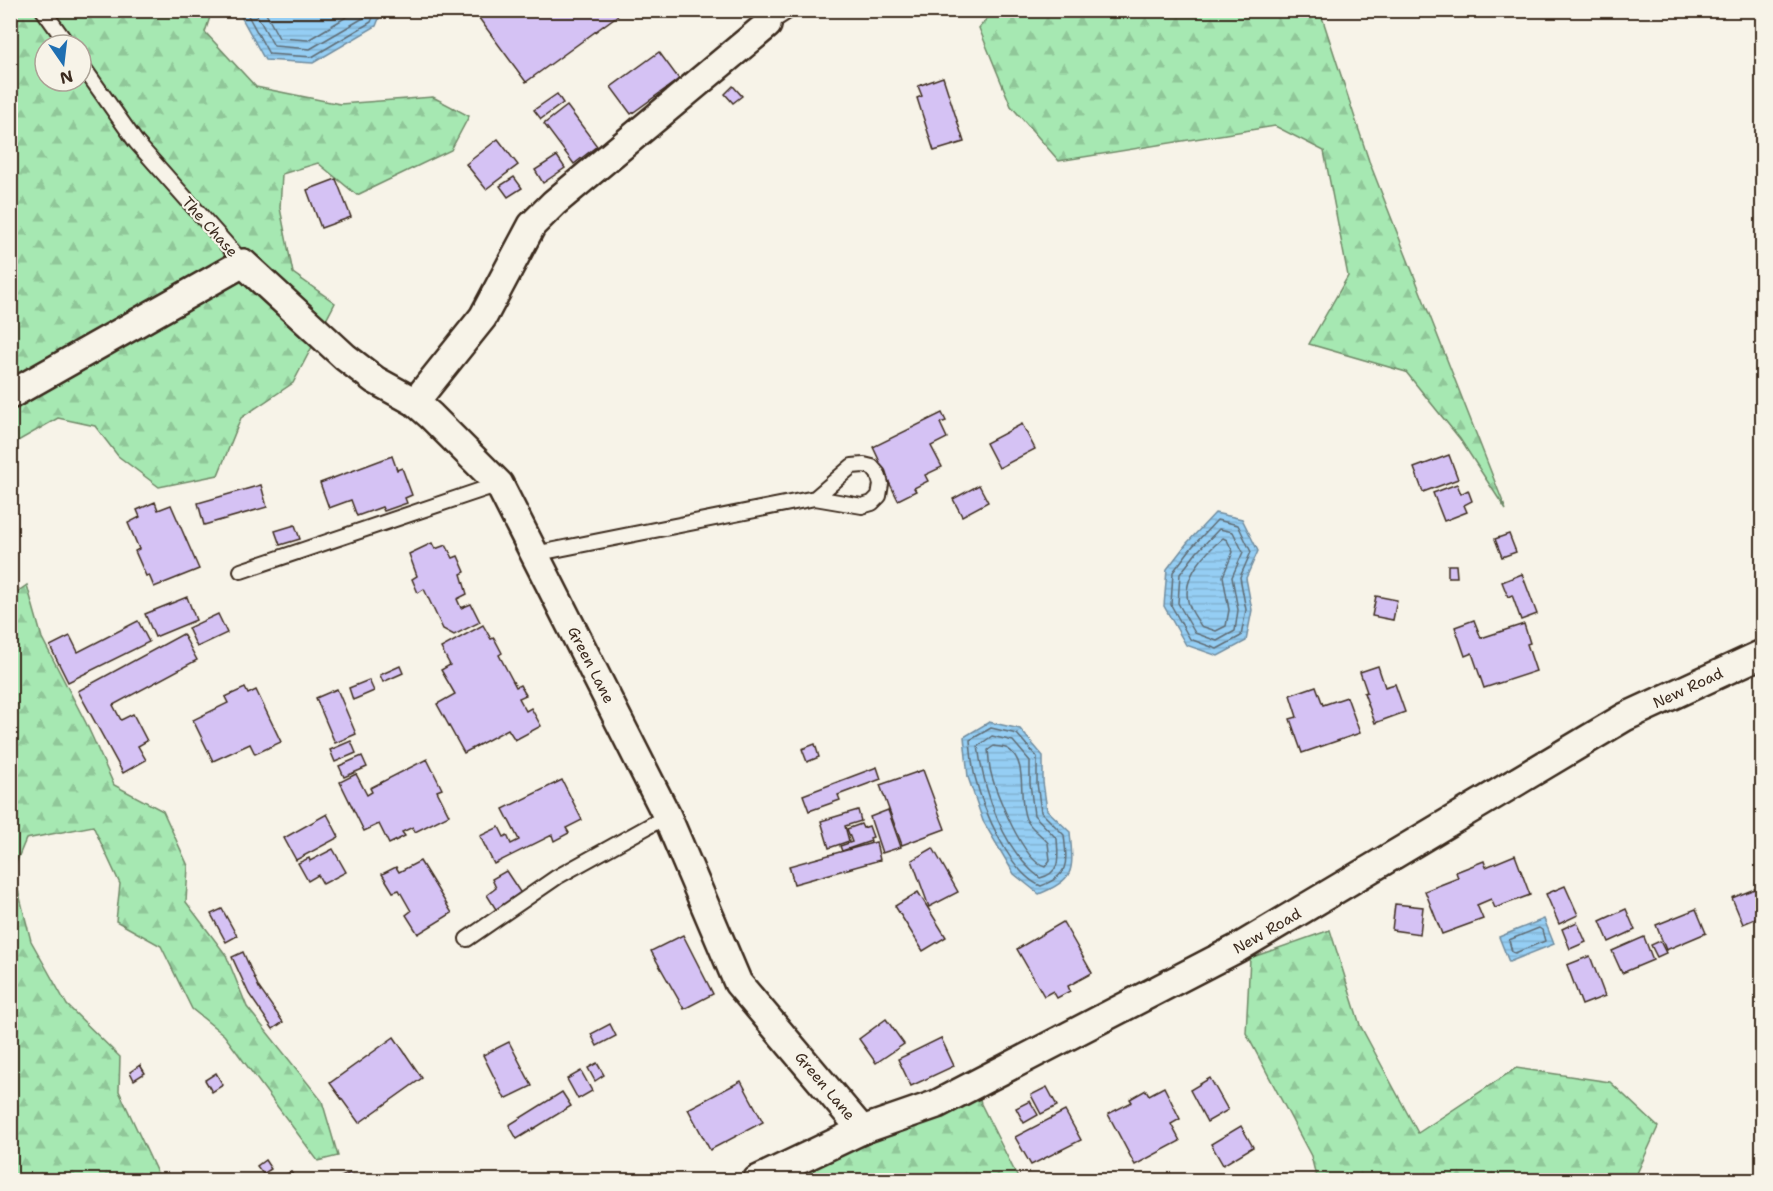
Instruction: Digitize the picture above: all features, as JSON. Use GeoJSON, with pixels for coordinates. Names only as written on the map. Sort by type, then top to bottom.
{"type":"FeatureCollection","features":[{"type":"Feature","properties":{"kind":"street"},"geometry":{"type":"LineString","coordinates":[[415,402],[483,316],[532,225],[554,203],[767,25]]}},
{"type":"Feature","properties":{"kind":"street","name":"Green Lane"},"geometry":{"type":"LineString","coordinates":[[243,263],[345,357],[375,380],[415,402],[499,484],[667,816],[738,983],[862,1130]]}},
{"type":"Feature","properties":{"kind":"street","name":"The Chase"},"geometry":{"type":"LineString","coordinates":[[10,395],[243,263]]}},
{"type":"Feature","properties":{"kind":"street","name":"New Road"},"geometry":{"type":"LineString","coordinates":[[757,1180],[862,1130],[937,1104],[1238,948],[1625,717],[1762,654]]}},
{"type":"Feature","properties":{"kind":"lane"},"geometry":{"type":"LineString","coordinates":[[43,10],[59,33]]}},
{"type":"Feature","properties":{"kind":"lane"},"geometry":{"type":"LineString","coordinates":[[767,25],[790,10]]}},
{"type":"Feature","properties":{"kind":"lane","name":"The Chase"},"geometry":{"type":"LineString","coordinates":[[93,81],[136,142],[243,263]]}},
{"type":"Feature","properties":{"kind":"lane"},"geometry":{"type":"LineString","coordinates":[[241,571],[499,484]]}},
{"type":"Feature","properties":{"kind":"lane"},"geometry":{"type":"LineString","coordinates":[[534,554],[815,498]]}},
{"type":"Feature","properties":{"kind":"lane"},"geometry":{"type":"LineString","coordinates":[[467,939],[557,877],[667,816]]}},
{"type":"Feature","properties":{"kind":"green space"},"geometry":{"type":"Polygon","coordinates":[[[994,10],[1320,11],[1369,161],[1506,510],[1460,439],[1406,372],[1309,344],[1348,276],[1324,151],[1275,126],[1059,161],[1011,106],[979,28],[994,10]]]}},
{"type":"Feature","properties":{"kind":"green space"},"geometry":{"type":"Polygon","coordinates":[[[11,11],[212,11],[205,32],[256,87],[340,104],[433,97],[469,116],[451,150],[357,195],[318,163],[282,174],[280,208],[293,273],[335,303],[293,383],[241,418],[218,475],[159,487],[118,456],[95,426],[58,418],[11,445],[11,11]]]}},
{"type":"Feature","properties":{"kind":"green space"},"geometry":{"type":"Polygon","coordinates":[[[27,585],[42,638],[86,723],[114,785],[163,811],[188,866],[186,902],[226,955],[247,1007],[322,1101],[338,1156],[318,1161],[224,1035],[192,1009],[161,946],[116,921],[120,884],[93,826],[26,839],[13,870],[31,941],[67,1005],[120,1057],[119,1091],[159,1177],[155,1180],[11,1180],[10,597],[27,585]]]}},
{"type":"Feature","properties":{"kind":"green space"},"geometry":{"type":"Polygon","coordinates":[[[1330,930],[1360,1025],[1418,1133],[1516,1068],[1610,1082],[1658,1127],[1634,1180],[1317,1180],[1311,1156],[1246,1033],[1250,958],[1330,930]]]}},
{"type":"Feature","properties":{"kind":"green space"},"geometry":{"type":"Polygon","coordinates":[[[977,1083],[981,1104],[1019,1180],[757,1180],[977,1083]]]}},
{"type":"Feature","properties":{"kind":"water"},"geometry":{"type":"Polygon","coordinates":[[[238,11],[382,11],[376,26],[313,63],[265,60],[238,11]]]}},
{"type":"Feature","properties":{"kind":"water"},"geometry":{"type":"Polygon","coordinates":[[[1215,513],[1242,519],[1258,551],[1246,578],[1252,610],[1246,641],[1218,656],[1186,645],[1164,606],[1167,569],[1215,513]]]}},
{"type":"Feature","properties":{"kind":"water"},"geometry":{"type":"Polygon","coordinates":[[[989,722],[1020,729],[1043,756],[1043,782],[1047,810],[1070,832],[1072,864],[1070,871],[1060,883],[1039,894],[1014,874],[983,821],[968,777],[964,737],[989,722]]]}},
{"type":"Feature","properties":{"kind":"water"},"geometry":{"type":"Polygon","coordinates":[[[1544,919],[1554,944],[1509,962],[1499,937],[1544,919]]]}},
{"type":"Feature","properties":{"kind":"building"},"geometry":{"type":"Polygon","coordinates":[[[473,10],[625,10],[526,82],[473,10]]]}},
{"type":"Feature","properties":{"kind":"building"},"geometry":{"type":"Polygon","coordinates":[[[659,52],[679,79],[631,114],[611,87],[659,52]]]}},
{"type":"Feature","properties":{"kind":"building"},"geometry":{"type":"Polygon","coordinates":[[[943,77],[964,142],[934,151],[917,98],[922,96],[918,86],[943,77]]]}},
{"type":"Feature","properties":{"kind":"building"},"geometry":{"type":"Polygon","coordinates":[[[733,86],[742,96],[733,103],[725,94],[733,86]]]}},
{"type":"Feature","properties":{"kind":"building"},"geometry":{"type":"Polygon","coordinates":[[[557,94],[563,103],[541,119],[534,110],[557,94]]]}},
{"type":"Feature","properties":{"kind":"building"},"geometry":{"type":"Polygon","coordinates":[[[567,106],[597,146],[574,164],[544,124],[567,106]]]}},
{"type":"Feature","properties":{"kind":"building"},"geometry":{"type":"Polygon","coordinates":[[[498,139],[518,165],[486,189],[466,164],[498,139]]]}},
{"type":"Feature","properties":{"kind":"building"},"geometry":{"type":"Polygon","coordinates":[[[557,156],[565,168],[543,183],[535,170],[557,156]]]}},
{"type":"Feature","properties":{"kind":"building"},"geometry":{"type":"Polygon","coordinates":[[[514,177],[522,188],[508,197],[500,186],[514,177]]]}},
{"type":"Feature","properties":{"kind":"building"},"geometry":{"type":"Polygon","coordinates":[[[336,179],[351,217],[321,228],[307,190],[336,179]]]}},
{"type":"Feature","properties":{"kind":"building"},"geometry":{"type":"Polygon","coordinates":[[[942,413],[946,421],[940,423],[947,438],[931,446],[942,467],[925,475],[928,481],[914,488],[916,491],[898,500],[886,476],[882,477],[876,465],[880,462],[873,447],[942,413]]]}},
{"type":"Feature","properties":{"kind":"building"},"geometry":{"type":"Polygon","coordinates":[[[1022,424],[1035,449],[999,468],[986,443],[1022,424]]]}},
{"type":"Feature","properties":{"kind":"building"},"geometry":{"type":"Polygon","coordinates":[[[1449,455],[1458,479],[1423,492],[1414,468],[1449,455]]]}},
{"type":"Feature","properties":{"kind":"building"},"geometry":{"type":"Polygon","coordinates":[[[392,456],[397,470],[402,468],[412,495],[405,498],[407,503],[384,511],[382,507],[357,516],[351,500],[329,508],[320,483],[392,456]]]}},
{"type":"Feature","properties":{"kind":"building"},"geometry":{"type":"Polygon","coordinates":[[[1457,484],[1461,494],[1468,490],[1472,501],[1464,505],[1467,512],[1444,521],[1433,493],[1457,484]]]}},
{"type":"Feature","properties":{"kind":"building"},"geometry":{"type":"Polygon","coordinates":[[[261,485],[267,507],[204,525],[198,503],[261,485]]]}},
{"type":"Feature","properties":{"kind":"building"},"geometry":{"type":"Polygon","coordinates":[[[979,485],[988,502],[962,516],[953,499],[979,485]]]}},
{"type":"Feature","properties":{"kind":"building"},"geometry":{"type":"Polygon","coordinates":[[[155,502],[158,510],[171,505],[199,569],[154,587],[149,575],[146,576],[135,551],[139,549],[128,523],[140,517],[137,510],[155,502]]]}},
{"type":"Feature","properties":{"kind":"building"},"geometry":{"type":"Polygon","coordinates":[[[295,525],[300,539],[280,545],[275,531],[295,525]]]}},
{"type":"Feature","properties":{"kind":"building"},"geometry":{"type":"Polygon","coordinates":[[[1509,534],[1516,552],[1502,557],[1495,539],[1509,534]]]}},
{"type":"Feature","properties":{"kind":"building"},"geometry":{"type":"Polygon","coordinates":[[[432,543],[435,549],[446,545],[453,558],[458,556],[465,572],[461,574],[467,594],[457,599],[461,608],[471,604],[480,622],[454,635],[443,629],[424,589],[418,593],[412,579],[417,576],[409,554],[432,543]]]}},
{"type":"Feature","properties":{"kind":"building"},"geometry":{"type":"Polygon","coordinates":[[[1448,565],[1456,565],[1457,577],[1448,577],[1448,565]]]}},
{"type":"Feature","properties":{"kind":"building"},"geometry":{"type":"Polygon","coordinates":[[[1522,574],[1537,614],[1521,620],[1512,595],[1508,597],[1502,582],[1522,574]]]}},
{"type":"Feature","properties":{"kind":"building"},"geometry":{"type":"Polygon","coordinates":[[[1376,596],[1397,600],[1393,620],[1372,616],[1376,596]]]}},
{"type":"Feature","properties":{"kind":"building"},"geometry":{"type":"Polygon","coordinates":[[[187,597],[196,620],[155,637],[145,614],[187,597]]]}},
{"type":"Feature","properties":{"kind":"building"},"geometry":{"type":"Polygon","coordinates":[[[218,614],[227,633],[197,647],[188,628],[218,614]]]}},
{"type":"Feature","properties":{"kind":"building"},"geometry":{"type":"Polygon","coordinates":[[[1474,620],[1481,638],[1524,624],[1530,643],[1527,644],[1536,671],[1484,688],[1472,653],[1465,656],[1455,627],[1474,620]]]}},
{"type":"Feature","properties":{"kind":"building"},"geometry":{"type":"Polygon","coordinates":[[[138,621],[149,642],[68,682],[50,646],[70,636],[78,652],[138,621]]]}},
{"type":"Feature","properties":{"kind":"building"},"geometry":{"type":"Polygon","coordinates":[[[483,625],[491,639],[494,638],[502,653],[499,655],[516,687],[520,685],[526,695],[519,698],[526,711],[531,708],[541,726],[515,740],[508,729],[464,753],[437,704],[455,694],[441,670],[450,665],[441,648],[483,625]]]}},
{"type":"Feature","properties":{"kind":"building"},"geometry":{"type":"Polygon","coordinates":[[[183,634],[197,660],[113,705],[121,720],[133,714],[147,741],[138,746],[146,760],[123,773],[78,691],[183,634]]]}},
{"type":"Feature","properties":{"kind":"building"},"geometry":{"type":"Polygon","coordinates":[[[400,666],[403,673],[383,682],[380,675],[400,666]]]}},
{"type":"Feature","properties":{"kind":"building"},"geometry":{"type":"Polygon","coordinates":[[[1378,666],[1385,687],[1395,684],[1405,712],[1375,723],[1364,693],[1367,692],[1360,672],[1378,666]]]}},
{"type":"Feature","properties":{"kind":"building"},"geometry":{"type":"Polygon","coordinates":[[[369,680],[374,691],[353,700],[349,688],[369,680]]]}},
{"type":"Feature","properties":{"kind":"building"},"geometry":{"type":"Polygon","coordinates":[[[1316,686],[1323,705],[1347,697],[1360,733],[1302,753],[1290,719],[1297,717],[1290,695],[1316,686]]]}},
{"type":"Feature","properties":{"kind":"building"},"geometry":{"type":"Polygon","coordinates":[[[245,688],[248,694],[256,690],[281,742],[255,754],[250,744],[213,761],[193,720],[228,703],[225,697],[245,688]]]}},
{"type":"Feature","properties":{"kind":"building"},"geometry":{"type":"Polygon","coordinates":[[[337,689],[356,734],[335,743],[316,698],[337,689]]]}},
{"type":"Feature","properties":{"kind":"building"},"geometry":{"type":"Polygon","coordinates":[[[351,741],[356,753],[335,762],[330,750],[351,741]]]}},
{"type":"Feature","properties":{"kind":"building"},"geometry":{"type":"Polygon","coordinates":[[[815,744],[819,757],[807,762],[802,749],[815,744]]]}},
{"type":"Feature","properties":{"kind":"building"},"geometry":{"type":"Polygon","coordinates":[[[362,756],[367,767],[344,777],[339,766],[362,756]]]}},
{"type":"Feature","properties":{"kind":"building"},"geometry":{"type":"Polygon","coordinates":[[[427,759],[442,789],[437,791],[449,815],[415,832],[413,827],[402,832],[405,836],[389,844],[379,824],[364,831],[340,782],[356,774],[367,795],[372,792],[370,788],[427,759]]]}},
{"type":"Feature","properties":{"kind":"building"},"geometry":{"type":"Polygon","coordinates":[[[877,767],[881,779],[838,795],[840,800],[809,811],[803,795],[877,767]]]}},
{"type":"Feature","properties":{"kind":"building"},"geometry":{"type":"Polygon","coordinates":[[[923,770],[945,829],[902,845],[880,785],[923,770]]]}},
{"type":"Feature","properties":{"kind":"building"},"geometry":{"type":"Polygon","coordinates":[[[562,780],[582,820],[566,828],[569,833],[554,841],[552,835],[494,864],[480,836],[499,827],[504,837],[507,835],[511,844],[519,840],[503,809],[562,780]]]}},
{"type":"Feature","properties":{"kind":"building"},"geometry":{"type":"Polygon","coordinates":[[[858,810],[861,821],[845,826],[849,841],[829,848],[821,821],[858,810]]]}},
{"type":"Feature","properties":{"kind":"building"},"geometry":{"type":"Polygon","coordinates":[[[888,810],[901,847],[882,853],[870,817],[888,810]]]}},
{"type":"Feature","properties":{"kind":"building"},"geometry":{"type":"Polygon","coordinates":[[[327,814],[339,837],[296,860],[284,838],[327,814]]]}},
{"type":"Feature","properties":{"kind":"building"},"geometry":{"type":"Polygon","coordinates":[[[861,824],[863,828],[869,826],[873,837],[870,838],[871,841],[842,851],[840,846],[852,842],[847,829],[861,824]]]}},
{"type":"Feature","properties":{"kind":"building"},"geometry":{"type":"Polygon","coordinates":[[[876,842],[880,860],[794,884],[789,866],[876,842]]]}},
{"type":"Feature","properties":{"kind":"building"},"geometry":{"type":"Polygon","coordinates":[[[933,848],[958,892],[929,907],[912,860],[933,848]]]}},
{"type":"Feature","properties":{"kind":"building"},"geometry":{"type":"Polygon","coordinates":[[[333,849],[346,872],[323,884],[318,875],[308,881],[298,863],[309,858],[310,861],[333,849]]]}},
{"type":"Feature","properties":{"kind":"building"},"geometry":{"type":"Polygon","coordinates":[[[1515,855],[1530,895],[1495,908],[1491,899],[1477,905],[1483,919],[1442,934],[1425,891],[1458,878],[1456,872],[1484,861],[1486,867],[1515,855]]]}},
{"type":"Feature","properties":{"kind":"building"},"geometry":{"type":"Polygon","coordinates":[[[420,861],[452,913],[418,934],[406,915],[411,911],[399,890],[393,892],[382,874],[396,867],[399,872],[420,861]]]}},
{"type":"Feature","properties":{"kind":"building"},"geometry":{"type":"Polygon","coordinates":[[[506,871],[522,895],[497,911],[487,895],[496,888],[492,879],[506,871]]]}},
{"type":"Feature","properties":{"kind":"building"},"geometry":{"type":"Polygon","coordinates":[[[1565,886],[1578,915],[1559,924],[1546,894],[1565,886]]]}},
{"type":"Feature","properties":{"kind":"building"},"geometry":{"type":"Polygon","coordinates":[[[1762,886],[1762,916],[1743,924],[1732,898],[1762,886]]]}},
{"type":"Feature","properties":{"kind":"building"},"geometry":{"type":"Polygon","coordinates":[[[918,892],[946,937],[923,951],[895,906],[918,892]]]}},
{"type":"Feature","properties":{"kind":"building"},"geometry":{"type":"Polygon","coordinates":[[[1395,904],[1423,907],[1420,934],[1392,930],[1395,904]]]}},
{"type":"Feature","properties":{"kind":"building"},"geometry":{"type":"Polygon","coordinates":[[[222,909],[237,936],[226,942],[211,914],[222,909]]]}},
{"type":"Feature","properties":{"kind":"building"},"geometry":{"type":"Polygon","coordinates":[[[1626,909],[1635,930],[1609,942],[1600,921],[1626,909]]]}},
{"type":"Feature","properties":{"kind":"building"},"geometry":{"type":"Polygon","coordinates":[[[1696,909],[1706,933],[1666,950],[1656,925],[1696,909]]]}},
{"type":"Feature","properties":{"kind":"building"},"geometry":{"type":"Polygon","coordinates":[[[1063,922],[1092,973],[1068,986],[1070,991],[1057,998],[1053,991],[1044,996],[1017,949],[1063,922]]]}},
{"type":"Feature","properties":{"kind":"building"},"geometry":{"type":"Polygon","coordinates":[[[1577,922],[1586,942],[1570,949],[1562,929],[1577,922]]]}},
{"type":"Feature","properties":{"kind":"building"},"geometry":{"type":"Polygon","coordinates":[[[683,935],[713,994],[684,1009],[651,951],[683,935]]]}},
{"type":"Feature","properties":{"kind":"building"},"geometry":{"type":"Polygon","coordinates":[[[1644,937],[1653,960],[1622,973],[1612,951],[1644,937]]]}},
{"type":"Feature","properties":{"kind":"building"},"geometry":{"type":"Polygon","coordinates":[[[1660,941],[1666,953],[1657,957],[1651,945],[1660,941]]]}},
{"type":"Feature","properties":{"kind":"building"},"geometry":{"type":"Polygon","coordinates":[[[243,952],[259,988],[283,1022],[273,1029],[249,994],[232,957],[243,952]]]}},
{"type":"Feature","properties":{"kind":"building"},"geometry":{"type":"Polygon","coordinates":[[[1590,956],[1605,996],[1582,1005],[1567,965],[1590,956]]]}},
{"type":"Feature","properties":{"kind":"building"},"geometry":{"type":"Polygon","coordinates":[[[886,1019],[904,1044],[876,1063],[859,1039],[886,1019]]]}},
{"type":"Feature","properties":{"kind":"building"},"geometry":{"type":"Polygon","coordinates":[[[610,1024],[616,1036],[597,1046],[591,1034],[610,1024]]]}},
{"type":"Feature","properties":{"kind":"building"},"geometry":{"type":"Polygon","coordinates":[[[394,1037],[422,1078],[359,1123],[330,1083],[394,1037]]]}},
{"type":"Feature","properties":{"kind":"building"},"geometry":{"type":"Polygon","coordinates":[[[941,1038],[954,1066],[911,1086],[898,1059],[941,1038]]]}},
{"type":"Feature","properties":{"kind":"building"},"geometry":{"type":"Polygon","coordinates":[[[509,1042],[532,1086],[505,1099],[483,1055],[509,1042]]]}},
{"type":"Feature","properties":{"kind":"building"},"geometry":{"type":"Polygon","coordinates":[[[597,1063],[604,1075],[595,1081],[588,1068],[597,1063]]]}},
{"type":"Feature","properties":{"kind":"building"},"geometry":{"type":"Polygon","coordinates":[[[140,1065],[145,1073],[134,1080],[130,1072],[140,1065]]]}},
{"type":"Feature","properties":{"kind":"building"},"geometry":{"type":"Polygon","coordinates":[[[581,1071],[592,1091],[578,1099],[567,1079],[581,1071]]]}},
{"type":"Feature","properties":{"kind":"building"},"geometry":{"type":"Polygon","coordinates":[[[216,1073],[223,1085],[212,1092],[205,1080],[216,1073]]]}},
{"type":"Feature","properties":{"kind":"building"},"geometry":{"type":"Polygon","coordinates":[[[1210,1078],[1228,1110],[1207,1122],[1190,1090],[1210,1078]]]}},
{"type":"Feature","properties":{"kind":"building"},"geometry":{"type":"Polygon","coordinates":[[[741,1081],[763,1122],[710,1150],[688,1109],[741,1081]]]}},
{"type":"Feature","properties":{"kind":"building"},"geometry":{"type":"Polygon","coordinates":[[[1047,1087],[1057,1106],[1041,1114],[1031,1095],[1047,1087]]]}},
{"type":"Feature","properties":{"kind":"building"},"geometry":{"type":"Polygon","coordinates":[[[1164,1087],[1180,1119],[1171,1124],[1180,1141],[1135,1165],[1108,1114],[1132,1102],[1130,1099],[1146,1090],[1149,1095],[1164,1087]]]}},
{"type":"Feature","properties":{"kind":"building"},"geometry":{"type":"Polygon","coordinates":[[[562,1092],[571,1106],[517,1139],[509,1125],[562,1092]]]}},
{"type":"Feature","properties":{"kind":"building"},"geometry":{"type":"Polygon","coordinates":[[[1030,1101],[1038,1115],[1024,1123],[1016,1108],[1030,1101]]]}},
{"type":"Feature","properties":{"kind":"building"},"geometry":{"type":"Polygon","coordinates":[[[1065,1111],[1081,1140],[1031,1165],[1015,1137],[1065,1111]]]}},
{"type":"Feature","properties":{"kind":"building"},"geometry":{"type":"Polygon","coordinates":[[[1241,1126],[1253,1147],[1223,1165],[1211,1144],[1241,1126]]]}},
{"type":"Feature","properties":{"kind":"building"},"geometry":{"type":"Polygon","coordinates":[[[265,1160],[271,1169],[263,1174],[257,1166],[265,1160]]]}},
{"type":"Feature","properties":{"kind":"building"},"geometry":{"type":"Polygon","coordinates":[[[291,1172],[296,1180],[275,1180],[291,1172]]]}},
{"type":"Feature","properties":{"kind":"building"},"geometry":{"type":"Polygon","coordinates":[[[350,1173],[354,1180],[335,1180],[350,1173]]]}}]}
